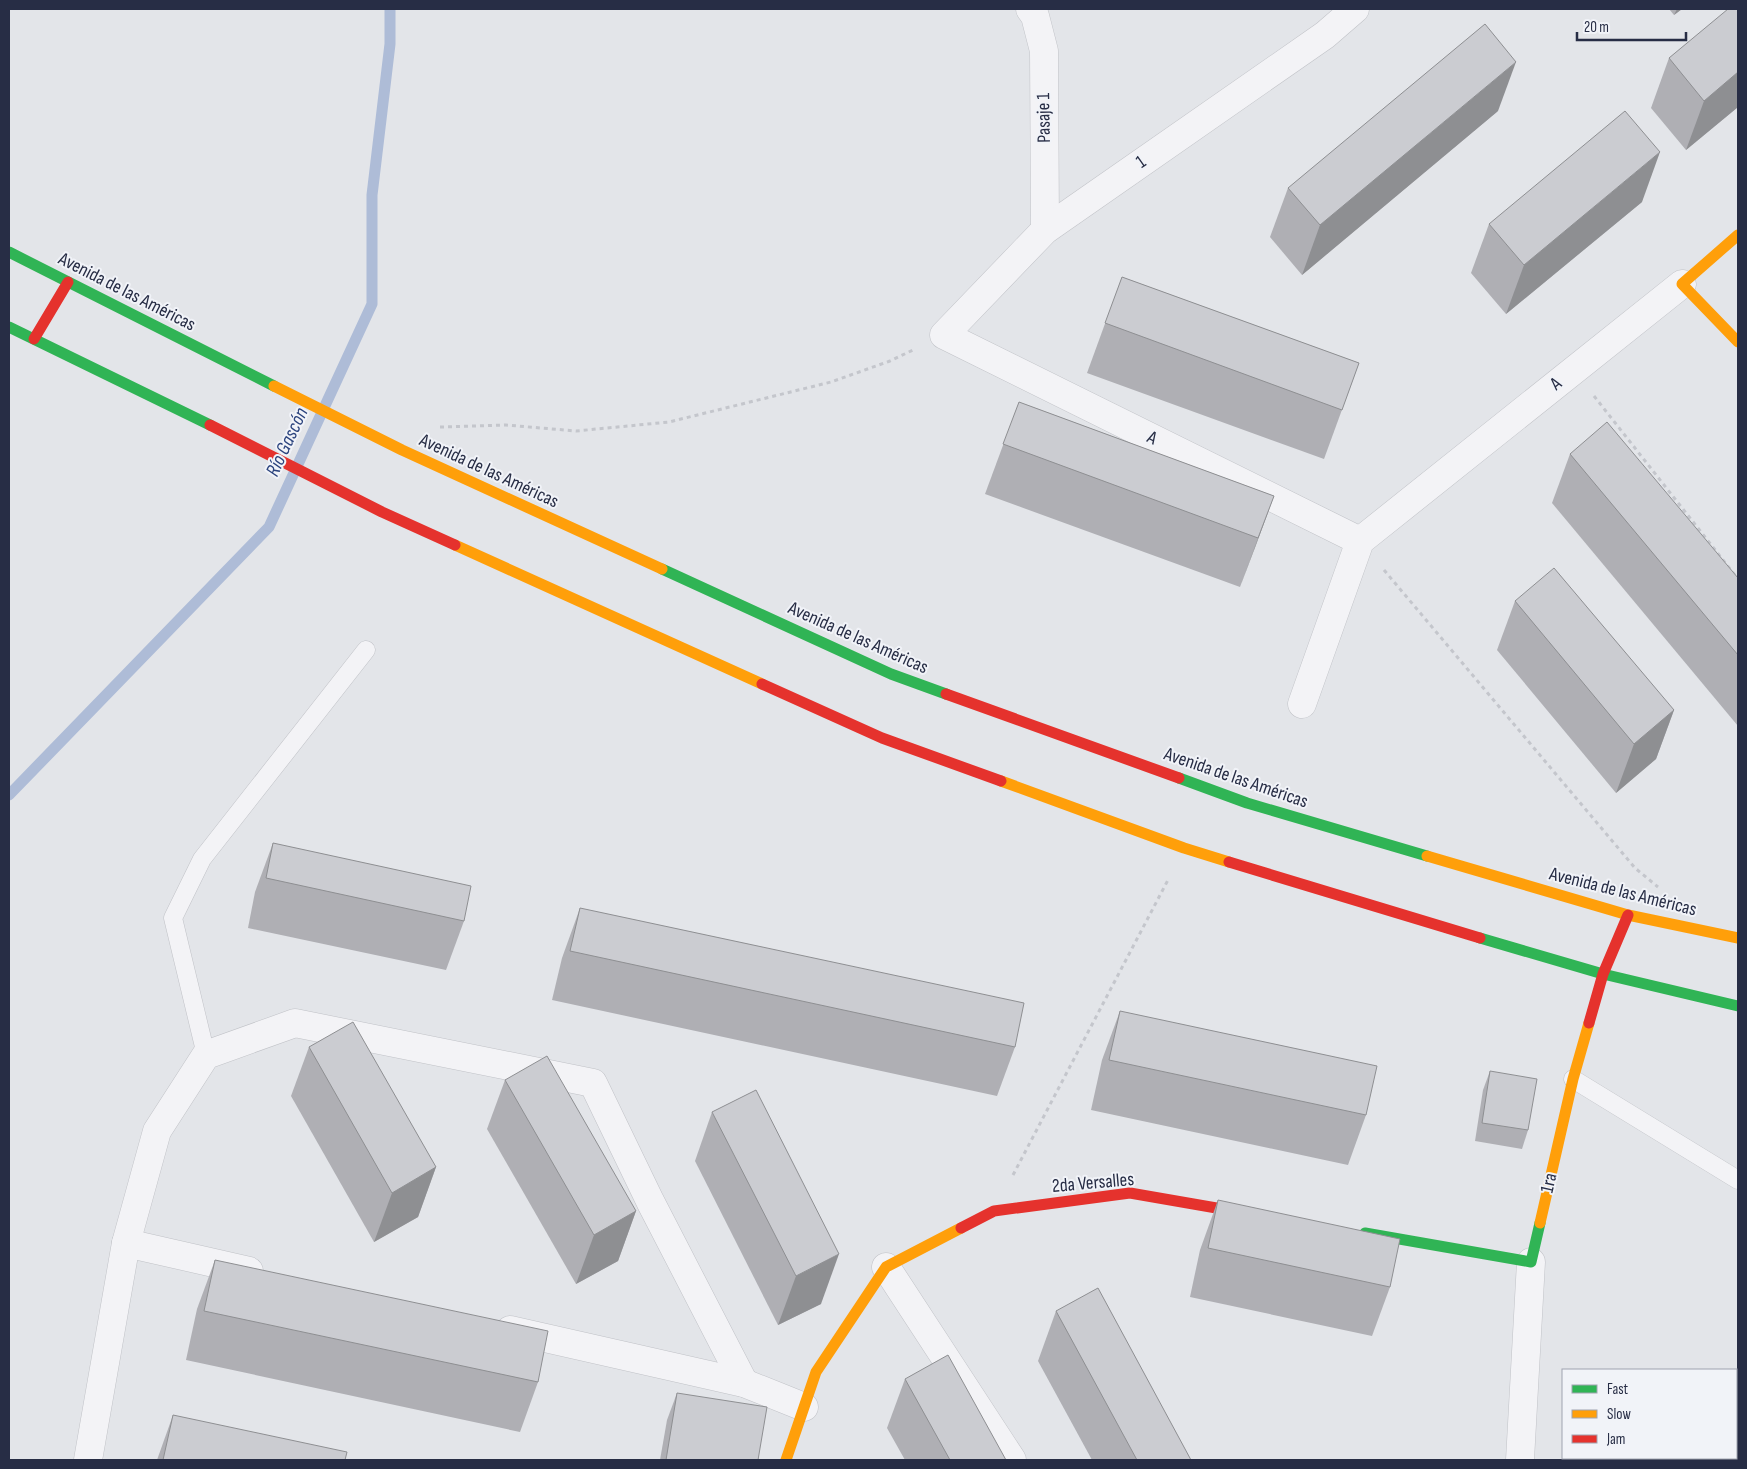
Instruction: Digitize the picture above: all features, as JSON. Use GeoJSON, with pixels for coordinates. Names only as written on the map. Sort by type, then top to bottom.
{"type":"FeatureCollection","features":[{"type":"Feature","properties":{"kind":"main road","name":"A"},"geometry":{"type":"LineString","coordinates":[[1682,284],[1738,236]]}},
{"type":"Feature","properties":{"kind":"main road","name":"Avenida de las Américas"},"geometry":{"type":"LineString","coordinates":[[9,252],[402,450],[891,674],[1247,803],[1628,915],[1738,938]]}},
{"type":"Feature","properties":{"kind":"main road"},"geometry":{"type":"LineString","coordinates":[[34,339],[68,282]]}},
{"type":"Feature","properties":{"kind":"main road"},"geometry":{"type":"LineString","coordinates":[[1682,284],[1738,342]]}},
{"type":"Feature","properties":{"kind":"main road"},"geometry":{"type":"LineString","coordinates":[[9,327],[160,400],[382,512],[882,738],[1184,848],[1450,930],[1603,974],[1738,1006]]}},
{"type":"Feature","properties":{"kind":"main road","name":"1ra"},"geometry":{"type":"LineString","coordinates":[[1531,1262],[1573,1079],[1603,974],[1628,915]]}},
{"type":"Feature","properties":{"kind":"main road","name":"2da Versalles"},"geometry":{"type":"LineString","coordinates":[[786,1460],[816,1372],[886,1266],[994,1212],[1130,1193],[1266,1216]]}},
{"type":"Feature","properties":{"kind":"main road"},"geometry":{"type":"LineString","coordinates":[[1355,1232],[1531,1262]]}},
{"type":"Feature","properties":{"kind":"street","name":"Pasaje 1"},"geometry":{"type":"LineString","coordinates":[[1030,9],[1034,16],[1044,51],[1045,230]]}},
{"type":"Feature","properties":{"kind":"street","name":"1"},"geometry":{"type":"LineString","coordinates":[[944,335],[1045,230],[1325,35],[1355,9]]}},
{"type":"Feature","properties":{"kind":"street","name":"A"},"geometry":{"type":"LineString","coordinates":[[944,335],[1360,541],[1682,284]]}},
{"type":"Feature","properties":{"kind":"street"},"geometry":{"type":"LineString","coordinates":[[1302,704],[1360,541]]}},
{"type":"Feature","properties":{"kind":"street"},"geometry":{"type":"LineString","coordinates":[[88,1460],[126,1243],[156,1131],[206,1055],[295,1023],[593,1083],[650,1201],[744,1383]]}},
{"type":"Feature","properties":{"kind":"street"},"geometry":{"type":"LineString","coordinates":[[126,1243],[271,1276]]}},
{"type":"Feature","properties":{"kind":"street","name":"1ra"},"geometry":{"type":"LineString","coordinates":[[1520,1460],[1531,1262]]}},
{"type":"Feature","properties":{"kind":"street"},"geometry":{"type":"LineString","coordinates":[[886,1266],[1012,1460]]}},
{"type":"Feature","properties":{"kind":"street"},"geometry":{"type":"LineString","coordinates":[[483,1324],[744,1383],[804,1407]]}},
{"type":"Feature","properties":{"kind":"lane"},"geometry":{"type":"LineString","coordinates":[[206,1055],[173,918],[202,859],[366,650]]}},
{"type":"Feature","properties":{"kind":"lane"},"geometry":{"type":"LineString","coordinates":[[1573,1079],[1738,1180]]}},
{"type":"Feature","properties":{"kind":"path"},"geometry":{"type":"LineString","coordinates":[[440,427],[506,425],[576,431],[668,422],[831,382],[890,361],[944,335]]}},
{"type":"Feature","properties":{"kind":"path"},"geometry":{"type":"LineString","coordinates":[[1573,370],[1738,579]]}},
{"type":"Feature","properties":{"kind":"path"},"geometry":{"type":"LineString","coordinates":[[1360,541],[1635,868],[1665,892]]}},
{"type":"Feature","properties":{"kind":"path"},"geometry":{"type":"LineString","coordinates":[[994,1212],[1184,848]]}},
{"type":"Feature","properties":{"kind":"building"},"geometry":{"type":"Polygon","coordinates":[[[1728,9],[1738,9],[1738,72],[1704,101],[1669,58],[1728,9]]]}},
{"type":"Feature","properties":{"kind":"building"},"geometry":{"type":"Polygon","coordinates":[[[1485,24],[1516,62],[1320,225],[1288,188],[1485,24]]]}},
{"type":"Feature","properties":{"kind":"building"},"geometry":{"type":"Polygon","coordinates":[[[1625,111],[1660,152],[1524,265],[1489,224],[1625,111]]]}},
{"type":"Feature","properties":{"kind":"building"},"geometry":{"type":"Polygon","coordinates":[[[1122,277],[1359,363],[1342,410],[1105,323],[1122,277]]]}},
{"type":"Feature","properties":{"kind":"building"},"geometry":{"type":"Polygon","coordinates":[[[1019,402],[1274,496],[1258,538],[1003,444],[1019,402]]]}},
{"type":"Feature","properties":{"kind":"building"},"geometry":{"type":"Polygon","coordinates":[[[1607,422],[1738,578],[1738,655],[1570,454],[1607,422]]]}},
{"type":"Feature","properties":{"kind":"building"},"geometry":{"type":"Polygon","coordinates":[[[1554,568],[1674,710],[1634,744],[1515,601],[1554,568]]]}},
{"type":"Feature","properties":{"kind":"building"},"geometry":{"type":"Polygon","coordinates":[[[273,843],[471,886],[464,921],[266,878],[273,843]]]}},
{"type":"Feature","properties":{"kind":"building"},"geometry":{"type":"Polygon","coordinates":[[[580,908],[1024,1003],[1015,1047],[570,951],[580,908]]]}},
{"type":"Feature","properties":{"kind":"building"},"geometry":{"type":"Polygon","coordinates":[[[1120,1011],[1377,1066],[1366,1115],[1109,1060],[1120,1011]]]}},
{"type":"Feature","properties":{"kind":"building"},"geometry":{"type":"Polygon","coordinates":[[[353,1022],[436,1167],[392,1193],[309,1047],[353,1022]]]}},
{"type":"Feature","properties":{"kind":"building"},"geometry":{"type":"Polygon","coordinates":[[[547,1056],[636,1211],[594,1235],[505,1080],[547,1056]]]}},
{"type":"Feature","properties":{"kind":"building"},"geometry":{"type":"Polygon","coordinates":[[[1490,1071],[1537,1079],[1528,1130],[1482,1123],[1490,1071]]]}},
{"type":"Feature","properties":{"kind":"building"},"geometry":{"type":"Polygon","coordinates":[[[756,1090],[839,1254],[796,1276],[712,1112],[756,1090]]]}},
{"type":"Feature","properties":{"kind":"building"},"geometry":{"type":"Polygon","coordinates":[[[1218,1200],[1400,1239],[1390,1287],[1208,1248],[1218,1200]]]}},
{"type":"Feature","properties":{"kind":"building"},"geometry":{"type":"Polygon","coordinates":[[[215,1260],[548,1331],[538,1382],[204,1311],[215,1260]]]}},
{"type":"Feature","properties":{"kind":"building"},"geometry":{"type":"Polygon","coordinates":[[[1098,1288],[1191,1460],[1137,1460],[1056,1311],[1098,1288]]]}},
{"type":"Feature","properties":{"kind":"building"},"geometry":{"type":"Polygon","coordinates":[[[948,1355],[1006,1460],[950,1460],[905,1379],[948,1355]]]}},
{"type":"Feature","properties":{"kind":"building"},"geometry":{"type":"Polygon","coordinates":[[[677,1393],[767,1407],[758,1460],[666,1460],[677,1393]]]}},
{"type":"Feature","properties":{"kind":"building"},"geometry":{"type":"Polygon","coordinates":[[[173,1415],[347,1452],[345,1460],[163,1460],[173,1415]]]}},
{"type":"Feature","properties":{"kind":"waterway","name":"Río Gascón"},"geometry":{"type":"LineString","coordinates":[[9,795],[269,527],[372,304],[372,195],[390,44],[390,9]]}},
{"type":"Feature","properties":{"kind":"traffic: fast"},"geometry":{"type":"LineString","coordinates":[[9,252],[274,386]]}},
{"type":"Feature","properties":{"kind":"traffic: fast"},"geometry":{"type":"LineString","coordinates":[[9,327],[210,425]]}},
{"type":"Feature","properties":{"kind":"traffic: fast"},"geometry":{"type":"LineString","coordinates":[[662,569],[891,674],[946,694]]}},
{"type":"Feature","properties":{"kind":"traffic: fast"},"geometry":{"type":"LineString","coordinates":[[1179,778],[1247,803],[1427,856]]}},
{"type":"Feature","properties":{"kind":"traffic: fast"},"geometry":{"type":"LineString","coordinates":[[1480,938],[1603,974],[1738,1006]]}},
{"type":"Feature","properties":{"kind":"traffic: fast"},"geometry":{"type":"LineString","coordinates":[[1365,1233],[1531,1262],[1540,1223]]}},
{"type":"Feature","properties":{"kind":"traffic: slow"},"geometry":{"type":"LineString","coordinates":[[1738,235],[1682,284],[1738,342]]}},
{"type":"Feature","properties":{"kind":"traffic: slow"},"geometry":{"type":"LineString","coordinates":[[274,386],[402,450],[662,569]]}},
{"type":"Feature","properties":{"kind":"traffic: slow"},"geometry":{"type":"LineString","coordinates":[[455,545],[762,684]]}},
{"type":"Feature","properties":{"kind":"traffic: slow"},"geometry":{"type":"LineString","coordinates":[[1001,781],[1184,848],[1229,862]]}},
{"type":"Feature","properties":{"kind":"traffic: slow"},"geometry":{"type":"LineString","coordinates":[[1427,856],[1628,915],[1738,938]]}},
{"type":"Feature","properties":{"kind":"traffic: slow"},"geometry":{"type":"LineString","coordinates":[[1540,1223],[1573,1079],[1589,1023]]}},
{"type":"Feature","properties":{"kind":"traffic: slow"},"geometry":{"type":"LineString","coordinates":[[786,1460],[816,1372],[886,1267],[961,1228]]}},
{"type":"Feature","properties":{"kind":"traffic: jam"},"geometry":{"type":"LineString","coordinates":[[34,339],[68,282]]}},
{"type":"Feature","properties":{"kind":"traffic: jam"},"geometry":{"type":"LineString","coordinates":[[210,425],[382,512],[455,545]]}},
{"type":"Feature","properties":{"kind":"traffic: jam"},"geometry":{"type":"LineString","coordinates":[[762,684],[882,738],[1001,781]]}},
{"type":"Feature","properties":{"kind":"traffic: jam"},"geometry":{"type":"LineString","coordinates":[[946,694],[1179,778]]}},
{"type":"Feature","properties":{"kind":"traffic: jam"},"geometry":{"type":"LineString","coordinates":[[1229,862],[1480,938]]}},
{"type":"Feature","properties":{"kind":"traffic: jam"},"geometry":{"type":"LineString","coordinates":[[1589,1023],[1603,974],[1628,915]]}},
{"type":"Feature","properties":{"kind":"traffic: jam"},"geometry":{"type":"LineString","coordinates":[[961,1228],[994,1211],[1130,1193],[1251,1214]]}}]}
